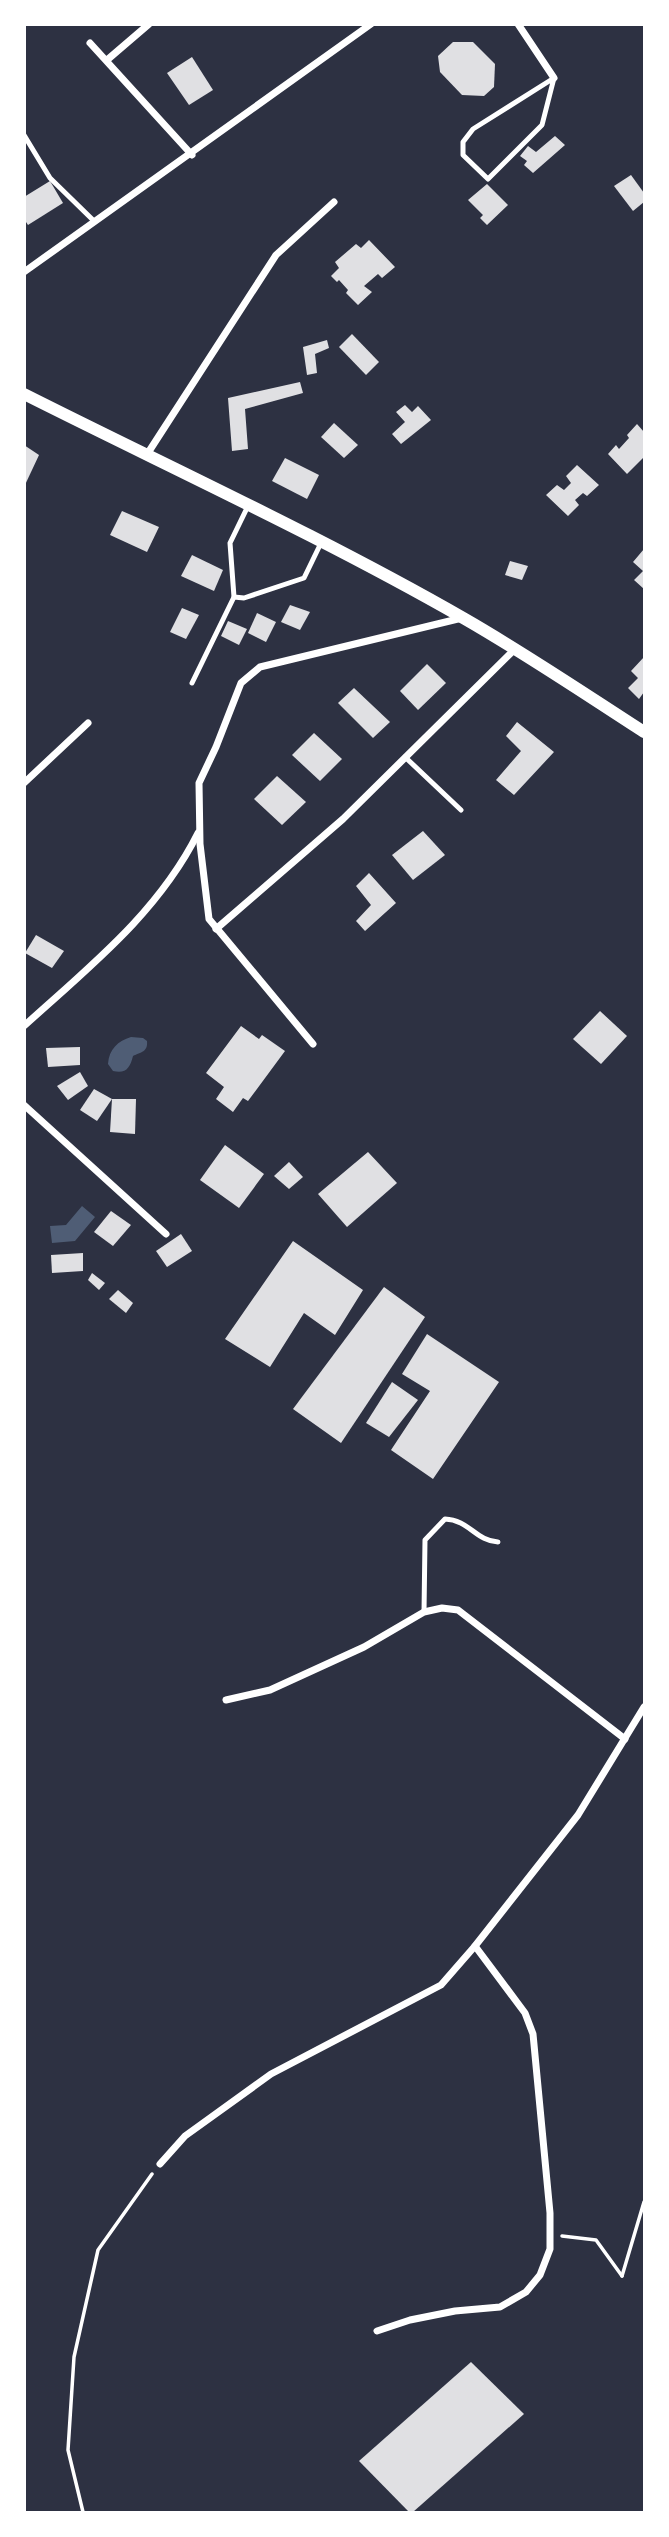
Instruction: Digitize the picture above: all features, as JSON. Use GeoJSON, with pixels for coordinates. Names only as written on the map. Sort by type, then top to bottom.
{"type":"FeatureCollection","features":[{"type":"Feature","properties":{"kind":"street"},"geometry":{"type":"LineString","coordinates":[[107,60],[149,24]]}},
{"type":"Feature","properties":{"kind":"street"},"geometry":{"type":"LineString","coordinates":[[24,272],[192,155],[371,24]]}},
{"type":"Feature","properties":{"kind":"street"},"geometry":{"type":"LineString","coordinates":[[518,24],[554,78]]}},
{"type":"Feature","properties":{"kind":"street"},"geometry":{"type":"LineString","coordinates":[[89,43],[192,155]]}},
{"type":"Feature","properties":{"kind":"street"},"geometry":{"type":"LineString","coordinates":[[146,456],[276,255],[334,202]]}},
{"type":"Feature","properties":{"kind":"street"},"geometry":{"type":"LineString","coordinates":[[24,394],[462,617],[645,732]]}},
{"type":"Feature","properties":{"kind":"street"},"geometry":{"type":"LineString","coordinates":[[313,1044],[209,919],[200,830],[199,783],[241,683],[260,667],[462,617]]}},
{"type":"Feature","properties":{"kind":"street"},"geometry":{"type":"LineString","coordinates":[[216,929],[343,819],[516,649]]}},
{"type":"Feature","properties":{"kind":"street"},"geometry":{"type":"LineString","coordinates":[[24,783],[88,723]]}},
{"type":"Feature","properties":{"kind":"street"},"geometry":{"type":"LineString","coordinates":[[24,1027],[80,978],[139,919],[177,869],[200,830]]}},
{"type":"Feature","properties":{"kind":"street"},"geometry":{"type":"LineString","coordinates":[[24,1105],[166,1234]]}},
{"type":"Feature","properties":{"kind":"street"},"geometry":{"type":"LineString","coordinates":[[226,1700],[270,1689],[364,1647],[425,1612],[442,1608],[458,1610],[625,1739]]}},
{"type":"Feature","properties":{"kind":"street"},"geometry":{"type":"LineString","coordinates":[[160,2164],[185,2136],[271,2074],[441,1985],[578,1815],[645,1707]]}},
{"type":"Feature","properties":{"kind":"street"},"geometry":{"type":"LineString","coordinates":[[377,2330],[455,2311],[500,2307],[526,2292],[540,2275],[550,2249],[551,2213],[533,2034],[525,2013],[475,1946]]}},
{"type":"Feature","properties":{"kind":"lane"},"geometry":{"type":"LineString","coordinates":[[554,78],[542,125],[488,179],[463,155],[463,142],[473,129],[554,78]]}},
{"type":"Feature","properties":{"kind":"lane"},"geometry":{"type":"LineString","coordinates":[[24,135],[50,178],[94,221]]}},
{"type":"Feature","properties":{"kind":"lane"},"geometry":{"type":"LineString","coordinates":[[192,683],[234,597],[230,543],[248,506]]}},
{"type":"Feature","properties":{"kind":"lane"},"geometry":{"type":"LineString","coordinates":[[234,597],[244,598],[304,578],[321,543]]}},
{"type":"Feature","properties":{"kind":"lane"},"geometry":{"type":"LineString","coordinates":[[405,757],[461,810]]}},
{"type":"Feature","properties":{"kind":"lane"},"geometry":{"type":"LineString","coordinates":[[425,1612],[425,1540],[433,1530],[445,1519],[456,1519],[488,1542],[498,1542]]}},
{"type":"Feature","properties":{"kind":"path"},"geometry":{"type":"LineString","coordinates":[[83,2512],[68,2450],[74,2357],[98,2250],[160,2164]]}},
{"type":"Feature","properties":{"kind":"path"},"geometry":{"type":"LineString","coordinates":[[550,2234],[596,2240],[622,2276],[645,2202]]}},
{"type":"Feature","properties":{"kind":"water"},"geometry":{"type":"Polygon","coordinates":[[[131,1037],[143,1038],[147,1041],[146,1047],[133,1056],[127,1069],[121,1072],[113,1071],[108,1064],[112,1050],[118,1043],[131,1037]]]}},
{"type":"Feature","properties":{"kind":"water"},"geometry":{"type":"Polygon","coordinates":[[[82,1206],[95,1217],[75,1241],[52,1243],[50,1226],[66,1225],[82,1206]]]}},
{"type":"Feature","properties":{"kind":"building"},"geometry":{"type":"Polygon","coordinates":[[[453,42],[473,42],[495,64],[494,87],[484,96],[462,95],[440,72],[438,56],[453,42]]]}},
{"type":"Feature","properties":{"kind":"building"},"geometry":{"type":"Polygon","coordinates":[[[192,57],[213,90],[189,105],[167,73],[192,57]]]}},
{"type":"Feature","properties":{"kind":"building"},"geometry":{"type":"Polygon","coordinates":[[[555,136],[565,145],[533,173],[524,165],[527,161],[520,156],[528,146],[536,152],[555,136]]]}},
{"type":"Feature","properties":{"kind":"building"},"geometry":{"type":"Polygon","coordinates":[[[631,175],[644,193],[644,202],[633,211],[614,186],[631,175]]]}},
{"type":"Feature","properties":{"kind":"building"},"geometry":{"type":"Polygon","coordinates":[[[50,181],[63,203],[28,225],[24,219],[24,197],[50,181]]]}},
{"type":"Feature","properties":{"kind":"building"},"geometry":{"type":"Polygon","coordinates":[[[487,184],[508,205],[487,225],[480,218],[483,215],[468,200],[487,184]]]}},
{"type":"Feature","properties":{"kind":"building"},"geometry":{"type":"Polygon","coordinates":[[[369,240],[395,267],[382,278],[378,274],[364,286],[372,292],[358,305],[346,293],[348,290],[339,280],[337,282],[331,276],[339,268],[335,262],[356,244],[361,248],[369,240]]]}},
{"type":"Feature","properties":{"kind":"building"},"geometry":{"type":"Polygon","coordinates":[[[352,334],[379,362],[366,375],[339,347],[352,334]]]}},
{"type":"Feature","properties":{"kind":"building"},"geometry":{"type":"Polygon","coordinates":[[[327,340],[329,348],[315,354],[317,373],[307,375],[303,347],[327,340]]]}},
{"type":"Feature","properties":{"kind":"building"},"geometry":{"type":"Polygon","coordinates":[[[300,382],[303,393],[245,409],[248,449],[232,451],[228,398],[300,382]]]}},
{"type":"Feature","properties":{"kind":"building"},"geometry":{"type":"Polygon","coordinates":[[[405,405],[412,412],[418,406],[431,420],[401,444],[392,434],[405,422],[396,412],[405,405]]]}},
{"type":"Feature","properties":{"kind":"building"},"geometry":{"type":"Polygon","coordinates":[[[334,423],[358,445],[344,458],[321,437],[334,423]]]}},
{"type":"Feature","properties":{"kind":"building"},"geometry":{"type":"Polygon","coordinates":[[[637,424],[644,432],[644,457],[627,474],[608,454],[616,445],[619,449],[637,424]]]}},
{"type":"Feature","properties":{"kind":"building"},"geometry":{"type":"Polygon","coordinates":[[[24,445],[39,455],[24,487],[24,445]]]}},
{"type":"Feature","properties":{"kind":"building"},"geometry":{"type":"Polygon","coordinates":[[[285,458],[319,475],[307,499],[272,481],[285,458]]]}},
{"type":"Feature","properties":{"kind":"building"},"geometry":{"type":"Polygon","coordinates":[[[577,465],[599,485],[587,496],[583,493],[575,500],[579,505],[568,516],[546,495],[557,485],[564,490],[571,483],[566,476],[577,465]]]}},
{"type":"Feature","properties":{"kind":"building"},"geometry":{"type":"Polygon","coordinates":[[[122,511],[159,527],[147,552],[110,535],[122,511]]]}},
{"type":"Feature","properties":{"kind":"building"},"geometry":{"type":"Polygon","coordinates":[[[644,549],[644,589],[634,580],[643,571],[633,562],[644,549]]]}},
{"type":"Feature","properties":{"kind":"building"},"geometry":{"type":"Polygon","coordinates":[[[192,555],[223,570],[214,591],[181,576],[192,555]]]}},
{"type":"Feature","properties":{"kind":"building"},"geometry":{"type":"Polygon","coordinates":[[[510,561],[528,566],[522,580],[505,575],[510,561]]]}},
{"type":"Feature","properties":{"kind":"building"},"geometry":{"type":"Polygon","coordinates":[[[290,605],[310,612],[300,630],[281,622],[290,605]]]}},
{"type":"Feature","properties":{"kind":"building"},"geometry":{"type":"Polygon","coordinates":[[[182,608],[199,615],[186,639],[170,632],[182,608]]]}},
{"type":"Feature","properties":{"kind":"building"},"geometry":{"type":"Polygon","coordinates":[[[257,613],[276,622],[266,642],[248,633],[257,613]]]}},
{"type":"Feature","properties":{"kind":"building"},"geometry":{"type":"Polygon","coordinates":[[[228,621],[247,629],[239,645],[221,636],[228,621]]]}},
{"type":"Feature","properties":{"kind":"building"},"geometry":{"type":"Polygon","coordinates":[[[644,657],[644,692],[639,699],[628,688],[638,678],[631,671],[644,657]]]}},
{"type":"Feature","properties":{"kind":"building"},"geometry":{"type":"Polygon","coordinates":[[[427,664],[446,683],[418,710],[400,691],[427,664]]]}},
{"type":"Feature","properties":{"kind":"building"},"geometry":{"type":"Polygon","coordinates":[[[354,688],[390,722],[373,738],[338,703],[354,688]]]}},
{"type":"Feature","properties":{"kind":"building"},"geometry":{"type":"Polygon","coordinates":[[[517,722],[554,752],[514,795],[496,780],[521,751],[506,736],[517,722]]]}},
{"type":"Feature","properties":{"kind":"building"},"geometry":{"type":"Polygon","coordinates":[[[314,733],[342,759],[320,781],[292,755],[314,733]]]}},
{"type":"Feature","properties":{"kind":"building"},"geometry":{"type":"Polygon","coordinates":[[[277,776],[306,802],[282,825],[254,799],[277,776]]]}},
{"type":"Feature","properties":{"kind":"building"},"geometry":{"type":"Polygon","coordinates":[[[423,831],[445,855],[413,880],[392,855],[423,831]]]}},
{"type":"Feature","properties":{"kind":"building"},"geometry":{"type":"Polygon","coordinates":[[[369,873],[396,903],[365,931],[356,921],[371,905],[356,886],[369,873]]]}},
{"type":"Feature","properties":{"kind":"building"},"geometry":{"type":"Polygon","coordinates":[[[36,935],[64,951],[52,968],[25,953],[36,935]]]}},
{"type":"Feature","properties":{"kind":"building"},"geometry":{"type":"Polygon","coordinates":[[[600,1011],[627,1036],[601,1064],[573,1039],[600,1011]]]}},
{"type":"Feature","properties":{"kind":"building"},"geometry":{"type":"Polygon","coordinates":[[[241,1026],[259,1039],[262,1035],[285,1051],[248,1101],[243,1098],[233,1112],[216,1099],[224,1087],[206,1073],[241,1026]]]}},
{"type":"Feature","properties":{"kind":"building"},"geometry":{"type":"Polygon","coordinates":[[[80,1047],[80,1065],[48,1067],[46,1048],[80,1047]]]}},
{"type":"Feature","properties":{"kind":"building"},"geometry":{"type":"Polygon","coordinates":[[[80,1072],[88,1086],[68,1100],[57,1086],[80,1072]]]}},
{"type":"Feature","properties":{"kind":"building"},"geometry":{"type":"Polygon","coordinates":[[[94,1089],[112,1099],[97,1121],[80,1110],[94,1089]]]}},
{"type":"Feature","properties":{"kind":"building"},"geometry":{"type":"Polygon","coordinates":[[[112,1099],[136,1099],[135,1134],[110,1132],[112,1099]]]}},
{"type":"Feature","properties":{"kind":"building"},"geometry":{"type":"Polygon","coordinates":[[[225,1145],[264,1174],[239,1208],[200,1180],[225,1145]]]}},
{"type":"Feature","properties":{"kind":"building"},"geometry":{"type":"Polygon","coordinates":[[[368,1152],[397,1183],[347,1227],[318,1194],[368,1152]]]}},
{"type":"Feature","properties":{"kind":"building"},"geometry":{"type":"Polygon","coordinates":[[[289,1162],[303,1177],[289,1189],[274,1176],[289,1162]]]}},
{"type":"Feature","properties":{"kind":"building"},"geometry":{"type":"Polygon","coordinates":[[[111,1211],[131,1225],[113,1246],[94,1232],[111,1211]]]}},
{"type":"Feature","properties":{"kind":"building"},"geometry":{"type":"Polygon","coordinates":[[[181,1234],[192,1251],[167,1267],[156,1251],[181,1234]]]}},
{"type":"Feature","properties":{"kind":"building"},"geometry":{"type":"Polygon","coordinates":[[[293,1241],[363,1290],[335,1335],[304,1313],[270,1367],[225,1339],[293,1241]]]}},
{"type":"Feature","properties":{"kind":"building"},"geometry":{"type":"Polygon","coordinates":[[[83,1253],[83,1271],[52,1273],[51,1255],[83,1253]]]}},
{"type":"Feature","properties":{"kind":"building"},"geometry":{"type":"Polygon","coordinates":[[[92,1273],[105,1283],[99,1290],[88,1280],[92,1273]]]}},
{"type":"Feature","properties":{"kind":"building"},"geometry":{"type":"Polygon","coordinates":[[[384,1287],[425,1317],[341,1443],[293,1409],[384,1287]]]}},
{"type":"Feature","properties":{"kind":"building"},"geometry":{"type":"Polygon","coordinates":[[[118,1290],[133,1303],[126,1313],[109,1299],[118,1290]]]}},
{"type":"Feature","properties":{"kind":"building"},"geometry":{"type":"Polygon","coordinates":[[[427,1334],[499,1382],[433,1479],[391,1450],[430,1391],[402,1374],[427,1334]]]}},
{"type":"Feature","properties":{"kind":"building"},"geometry":{"type":"Polygon","coordinates":[[[392,1382],[418,1400],[389,1437],[366,1423],[392,1382]]]}},
{"type":"Feature","properties":{"kind":"building"},"geometry":{"type":"Polygon","coordinates":[[[471,2362],[524,2414],[413,2512],[409,2512],[359,2461],[471,2362]]]}}]}
